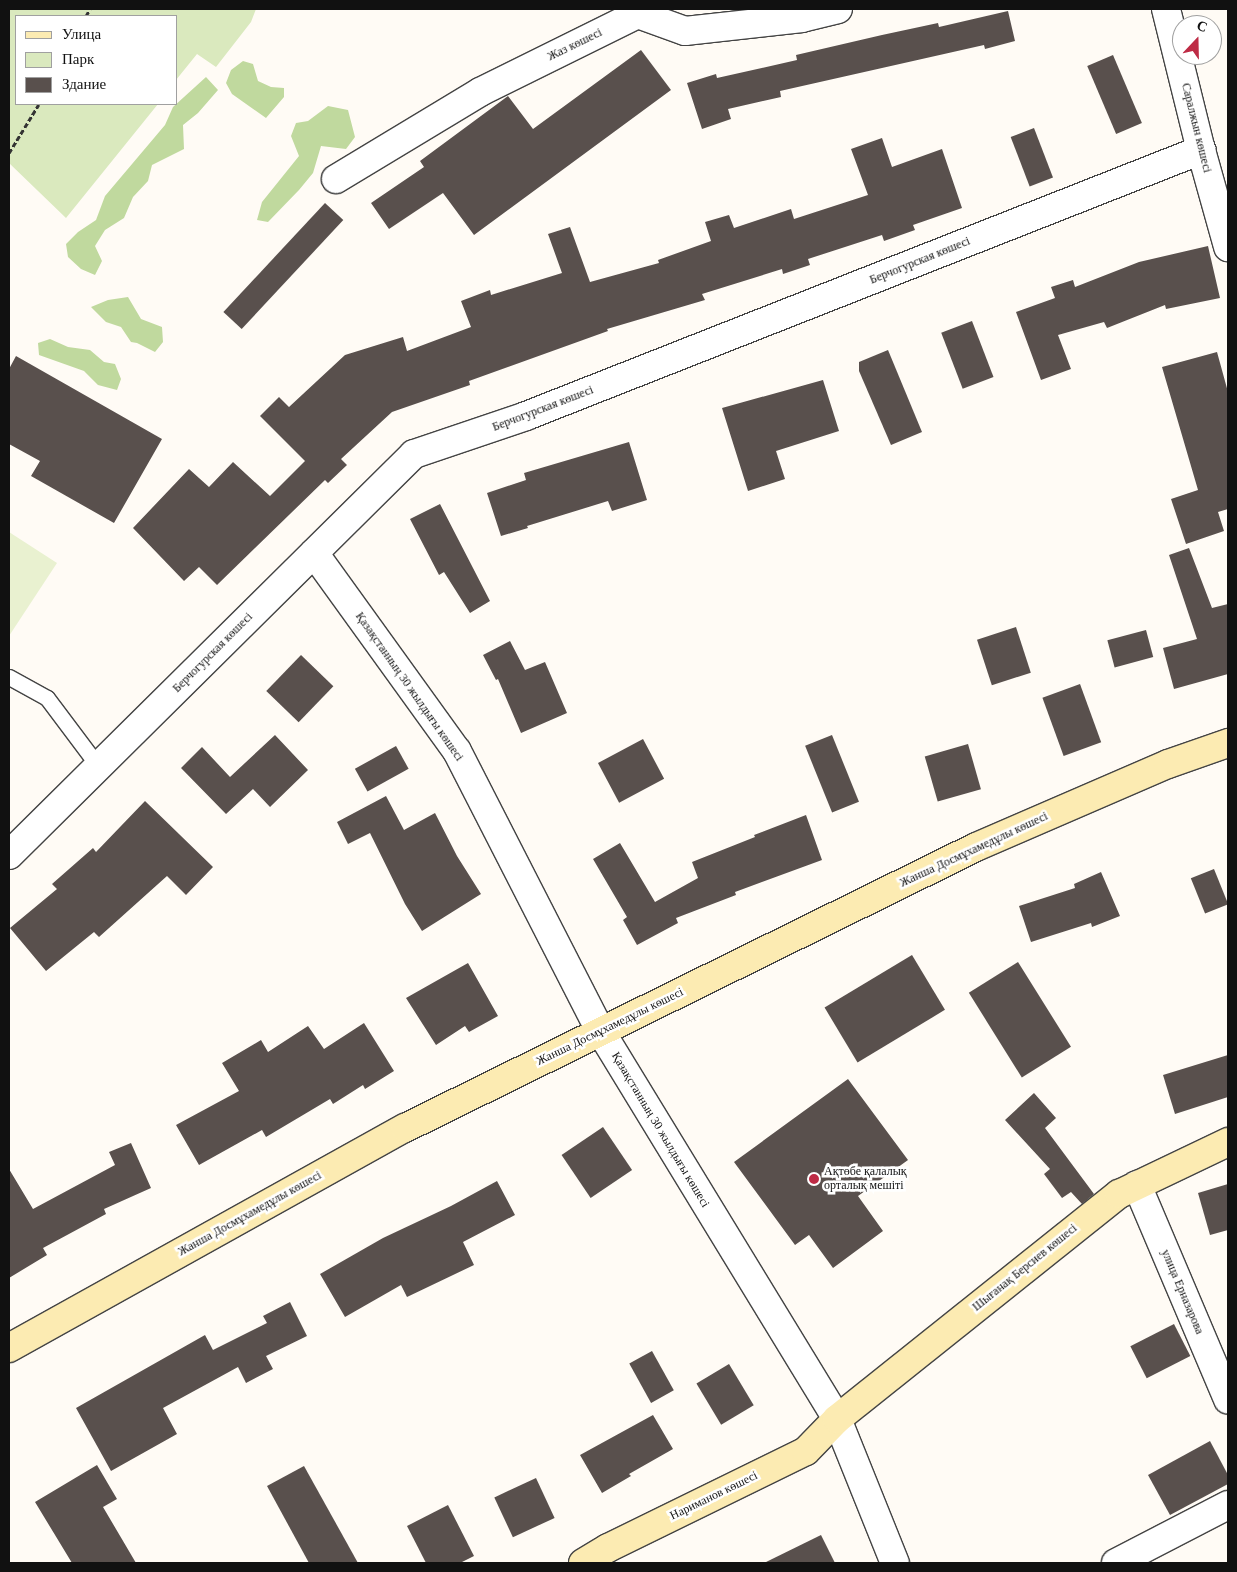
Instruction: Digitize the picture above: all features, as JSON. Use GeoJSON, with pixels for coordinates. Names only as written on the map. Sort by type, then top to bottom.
{"type":"FeatureCollection","features":[{"type":"Feature","properties":{"kind":"street","name":"Жаз көшесі"},"geometry":{"type":"LineString","coordinates":[[336,179],[480,92],[638,14],[685,31],[802,18],[838,9]]}},
{"type":"Feature","properties":{"kind":"street","name":"Саралжын көшесі"},"geometry":{"type":"LineString","coordinates":[[1166,9],[1201,150],[1228,247]]}},
{"type":"Feature","properties":{"kind":"street","name":"Берчогурская көшесі"},"geometry":{"type":"LineString","coordinates":[[9,855],[414,454],[526,416],[1201,150]]}},
{"type":"Feature","properties":{"kind":"street","name":"Қазақстанның 30 жылдығы көшесі"},"geometry":{"type":"LineString","coordinates":[[314,553],[457,751],[600,1032],[837,1419],[894,1563]]}},
{"type":"Feature","properties":{"kind":"street","name":"Жанша Досмұхамедұлы көшесі"},"geometry":{"type":"LineString","coordinates":[[9,1348],[405,1128],[976,847],[1168,764],[1228,743]]}},
{"type":"Feature","properties":{"kind":"street","name":"Шығанақ Берсиев көшесі"},"geometry":{"type":"LineString","coordinates":[[837,1419],[1119,1194],[1228,1142]]}},
{"type":"Feature","properties":{"kind":"street","name":"улица Ерназарова"},"geometry":{"type":"LineString","coordinates":[[1137,1185],[1228,1399]]}},
{"type":"Feature","properties":{"kind":"street","name":"Нариманов көшесі"},"geometry":{"type":"LineString","coordinates":[[583,1563],[608,1548],[806,1451],[837,1419]]}},
{"type":"Feature","properties":{"kind":"street"},"geometry":{"type":"LineString","coordinates":[[1116,1563],[1228,1505]]}},
{"type":"Feature","properties":{"kind":"lane"},"geometry":{"type":"LineString","coordinates":[[9,677],[47,698],[98,766]]}},
{"type":"Feature","properties":{"kind":"path"},"geometry":{"type":"LineString","coordinates":[[9,153],[13,150],[38,105]]}},
{"type":"Feature","properties":{"kind":"green space"},"geometry":{"type":"Polygon","coordinates":[[[9,9],[256,9],[251,22],[216,67],[197,54],[178,78],[178,15],[15,15],[15,105],[157,105],[66,218],[9,163],[9,9]]]}},
{"type":"Feature","properties":{"kind":"green space"},"geometry":{"type":"Polygon","coordinates":[[[243,61],[253,64],[258,81],[271,87],[284,88],[284,97],[266,118],[232,94],[226,83],[231,70],[243,61]]]}},
{"type":"Feature","properties":{"kind":"green space"},"geometry":{"type":"Polygon","coordinates":[[[206,77],[218,90],[198,113],[183,125],[184,149],[152,165],[148,181],[133,197],[124,218],[105,230],[95,246],[102,261],[95,275],[81,269],[68,257],[66,244],[78,232],[96,220],[105,196],[165,125],[173,107],[178,105],[178,102],[206,77]]]}},
{"type":"Feature","properties":{"kind":"green space"},"geometry":{"type":"Polygon","coordinates":[[[328,106],[348,110],[355,137],[346,149],[321,146],[313,173],[299,190],[268,222],[257,220],[262,202],[299,156],[291,136],[296,123],[308,121],[328,106]]]}},
{"type":"Feature","properties":{"kind":"green space"},"geometry":{"type":"Polygon","coordinates":[[[128,297],[141,319],[162,327],[163,342],[155,352],[131,342],[121,327],[106,322],[91,307],[108,300],[128,297]]]}},
{"type":"Feature","properties":{"kind":"green space"},"geometry":{"type":"Polygon","coordinates":[[[50,339],[68,347],[90,350],[104,362],[115,364],[121,379],[117,390],[98,385],[84,371],[39,355],[38,343],[50,339]]]}},
{"type":"Feature","properties":{"kind":"green space"},"geometry":{"type":"Polygon","coordinates":[[[9,532],[57,563],[9,636],[9,532]]]}},
{"type":"Feature","properties":{"kind":"building"},"geometry":{"type":"Polygon","coordinates":[[[1008,11],[1015,41],[985,49],[984,45],[780,91],[781,97],[728,109],[731,119],[702,129],[687,83],[716,74],[717,78],[797,60],[796,55],[882,35],[938,23],[939,27],[1008,11]]]}},
{"type":"Feature","properties":{"kind":"building"},"geometry":{"type":"Polygon","coordinates":[[[641,50],[671,90],[474,235],[443,193],[389,229],[371,203],[424,167],[420,161],[508,96],[533,129],[641,50]]]}},
{"type":"Feature","properties":{"kind":"building"},"geometry":{"type":"Polygon","coordinates":[[[1113,55],[1142,123],[1116,134],[1087,66],[1113,55]]]}},
{"type":"Feature","properties":{"kind":"building"},"geometry":{"type":"Polygon","coordinates":[[[1034,128],[1053,177],[1030,186],[1011,137],[1034,128]]]}},
{"type":"Feature","properties":{"kind":"building"},"geometry":{"type":"Polygon","coordinates":[[[882,138],[892,167],[942,149],[962,208],[913,225],[915,230],[884,241],[882,235],[808,259],[810,265],[783,274],[782,269],[702,294],[705,300],[607,329],[608,331],[469,381],[470,385],[392,412],[341,459],[347,465],[328,483],[325,480],[217,585],[199,567],[184,581],[133,528],[189,469],[209,487],[233,462],[270,496],[305,461],[260,416],[279,397],[289,407],[345,355],[403,337],[407,351],[471,327],[461,301],[490,290],[491,295],[562,273],[548,234],[570,227],[590,282],[659,263],[658,260],[711,241],[705,222],[729,215],[734,228],[791,209],[794,219],[868,195],[851,149],[882,138]]]}},
{"type":"Feature","properties":{"kind":"building"},"geometry":{"type":"Polygon","coordinates":[[[325,203],[343,220],[242,329],[223,312],[325,203]]]}},
{"type":"Feature","properties":{"kind":"building"},"geometry":{"type":"Polygon","coordinates":[[[1208,246],[1220,298],[1166,309],[1165,305],[1107,328],[1104,322],[1058,335],[1071,369],[1041,380],[1016,312],[1055,298],[1051,287],[1073,280],[1075,287],[1139,262],[1208,246]]]}},
{"type":"Feature","properties":{"kind":"building"},"geometry":{"type":"Polygon","coordinates":[[[972,321],[994,377],[963,389],[941,333],[972,321]]]}},
{"type":"Feature","properties":{"kind":"building"},"geometry":{"type":"Polygon","coordinates":[[[888,350],[922,432],[891,445],[859,371],[859,362],[888,350]]]}},
{"type":"Feature","properties":{"kind":"building"},"geometry":{"type":"Polygon","coordinates":[[[1217,352],[1228,392],[1228,509],[1218,512],[1224,531],[1186,544],[1171,499],[1198,490],[1162,367],[1217,352]]]}},
{"type":"Feature","properties":{"kind":"building"},"geometry":{"type":"Polygon","coordinates":[[[16,356],[162,439],[114,523],[31,476],[40,461],[9,444],[9,369],[16,356]]]}},
{"type":"Feature","properties":{"kind":"building"},"geometry":{"type":"Polygon","coordinates":[[[823,380],[839,431],[776,451],[785,479],[748,491],[722,408],[823,380]]]}},
{"type":"Feature","properties":{"kind":"building"},"geometry":{"type":"Polygon","coordinates":[[[629,442],[647,500],[612,511],[608,501],[501,536],[487,493],[526,480],[524,473],[629,442]]]}},
{"type":"Feature","properties":{"kind":"building"},"geometry":{"type":"Polygon","coordinates":[[[440,504],[490,601],[470,613],[444,572],[439,575],[410,519],[440,504]]]}},
{"type":"Feature","properties":{"kind":"building"},"geometry":{"type":"Polygon","coordinates":[[[1189,548],[1212,608],[1228,604],[1228,674],[1174,689],[1163,648],[1197,639],[1169,555],[1189,548]]]}},
{"type":"Feature","properties":{"kind":"building"},"geometry":{"type":"Polygon","coordinates":[[[1016,627],[1031,673],[992,685],[977,640],[1016,627]]]}},
{"type":"Feature","properties":{"kind":"building"},"geometry":{"type":"Polygon","coordinates":[[[1146,630],[1153,657],[1115,667],[1107,640],[1146,630]]]}},
{"type":"Feature","properties":{"kind":"building"},"geometry":{"type":"Polygon","coordinates":[[[510,641],[525,670],[545,662],[567,713],[521,733],[498,679],[496,680],[483,655],[510,641]]]}},
{"type":"Feature","properties":{"kind":"building"},"geometry":{"type":"Polygon","coordinates":[[[301,655],[333,686],[299,722],[266,691],[301,655]]]}},
{"type":"Feature","properties":{"kind":"building"},"geometry":{"type":"Polygon","coordinates":[[[1080,684],[1101,742],[1064,756],[1042,698],[1080,684]]]}},
{"type":"Feature","properties":{"kind":"building"},"geometry":{"type":"Polygon","coordinates":[[[275,735],[308,770],[270,807],[253,789],[226,814],[181,768],[202,747],[230,777],[275,735]]]}},
{"type":"Feature","properties":{"kind":"building"},"geometry":{"type":"Polygon","coordinates":[[[832,735],[859,802],[832,813],[805,746],[832,735]]]}},
{"type":"Feature","properties":{"kind":"building"},"geometry":{"type":"Polygon","coordinates":[[[643,739],[664,779],[619,803],[598,763],[643,739]]]}},
{"type":"Feature","properties":{"kind":"building"},"geometry":{"type":"Polygon","coordinates":[[[968,744],[981,789],[938,802],[925,756],[968,744]]]}},
{"type":"Feature","properties":{"kind":"building"},"geometry":{"type":"Polygon","coordinates":[[[396,746],[409,769],[367,792],[355,769],[396,746]]]}},
{"type":"Feature","properties":{"kind":"building"},"geometry":{"type":"Polygon","coordinates":[[[386,796],[404,830],[435,813],[457,856],[481,894],[422,931],[405,904],[370,833],[348,844],[337,822],[386,796]]]}},
{"type":"Feature","properties":{"kind":"building"},"geometry":{"type":"Polygon","coordinates":[[[145,801],[213,867],[186,895],[167,876],[99,937],[94,932],[46,971],[10,928],[57,889],[52,884],[93,848],[96,852],[145,801]]]}},
{"type":"Feature","properties":{"kind":"building"},"geometry":{"type":"Polygon","coordinates":[[[806,815],[822,860],[735,892],[736,895],[676,918],[678,923],[637,945],[623,920],[627,917],[593,859],[620,843],[655,902],[698,878],[692,862],[806,815]]]}},
{"type":"Feature","properties":{"kind":"building"},"geometry":{"type":"Polygon","coordinates":[[[1214,869],[1228,904],[1205,914],[1191,878],[1214,869]]]}},
{"type":"Feature","properties":{"kind":"building"},"geometry":{"type":"Polygon","coordinates":[[[1101,872],[1120,916],[1092,927],[1091,923],[1031,942],[1019,906],[1075,888],[1074,884],[1101,872]]]}},
{"type":"Feature","properties":{"kind":"building"},"geometry":{"type":"Polygon","coordinates":[[[912,955],[945,1010],[858,1062],[825,1008],[912,955]]]}},
{"type":"Feature","properties":{"kind":"building"},"geometry":{"type":"Polygon","coordinates":[[[1018,962],[1071,1047],[1022,1078],[969,993],[1018,962]]]}},
{"type":"Feature","properties":{"kind":"building"},"geometry":{"type":"Polygon","coordinates":[[[468,963],[498,1016],[469,1032],[465,1026],[436,1045],[406,998],[468,963]]]}},
{"type":"Feature","properties":{"kind":"building"},"geometry":{"type":"Polygon","coordinates":[[[364,1023],[394,1071],[365,1089],[363,1085],[333,1104],[330,1099],[266,1137],[262,1130],[199,1165],[176,1125],[239,1091],[222,1063],[261,1040],[268,1052],[308,1026],[324,1049],[364,1023]]]}},
{"type":"Feature","properties":{"kind":"building"},"geometry":{"type":"Polygon","coordinates":[[[1228,1055],[1228,1097],[1175,1114],[1163,1075],[1228,1055]]]}},
{"type":"Feature","properties":{"kind":"building","name":"Ақтөбе қалалық орталық мешіті"},"geometry":{"type":"Polygon","coordinates":[[[848,1079],[908,1160],[858,1196],[883,1231],[833,1268],[809,1235],[795,1245],[734,1162],[848,1079]]]}},
{"type":"Feature","properties":{"kind":"building"},"geometry":{"type":"Polygon","coordinates":[[[1034,1093],[1056,1118],[1045,1128],[1094,1194],[1082,1204],[1071,1192],[1062,1198],[1044,1174],[1050,1169],[1005,1120],[1034,1093]]]}},
{"type":"Feature","properties":{"kind":"building"},"geometry":{"type":"Polygon","coordinates":[[[603,1127],[632,1170],[591,1198],[562,1155],[603,1127]]]}},
{"type":"Feature","properties":{"kind":"building"},"geometry":{"type":"Polygon","coordinates":[[[131,1143],[151,1188],[104,1209],[106,1214],[43,1248],[47,1255],[9,1278],[9,1169],[33,1209],[115,1165],[109,1152],[131,1143]]]}},
{"type":"Feature","properties":{"kind":"building"},"geometry":{"type":"Polygon","coordinates":[[[497,1181],[515,1215],[463,1242],[474,1265],[407,1297],[401,1285],[345,1317],[320,1274],[383,1238],[451,1206],[497,1181]]]}},
{"type":"Feature","properties":{"kind":"building"},"geometry":{"type":"Polygon","coordinates":[[[1228,1184],[1228,1230],[1210,1235],[1198,1193],[1228,1184]]]}},
{"type":"Feature","properties":{"kind":"building"},"geometry":{"type":"Polygon","coordinates":[[[290,1302],[307,1336],[266,1356],[273,1369],[246,1383],[238,1367],[163,1408],[177,1434],[111,1471],[76,1408],[205,1335],[213,1350],[267,1323],[263,1316],[290,1302]]]}},
{"type":"Feature","properties":{"kind":"building"},"geometry":{"type":"Polygon","coordinates":[[[1174,1324],[1190,1356],[1147,1378],[1130,1346],[1174,1324]]]}},
{"type":"Feature","properties":{"kind":"building"},"geometry":{"type":"Polygon","coordinates":[[[652,1351],[674,1390],[651,1403],[629,1364],[652,1351]]]}},
{"type":"Feature","properties":{"kind":"building"},"geometry":{"type":"Polygon","coordinates":[[[729,1364],[754,1405],[721,1425],[696,1384],[729,1364]]]}},
{"type":"Feature","properties":{"kind":"building"},"geometry":{"type":"Polygon","coordinates":[[[653,1415],[673,1449],[629,1474],[631,1476],[602,1493],[580,1455],[653,1415]]]}},
{"type":"Feature","properties":{"kind":"building"},"geometry":{"type":"Polygon","coordinates":[[[1210,1441],[1228,1475],[1228,1484],[1170,1515],[1148,1475],[1210,1441]]]}},
{"type":"Feature","properties":{"kind":"building"},"geometry":{"type":"Polygon","coordinates":[[[97,1465],[117,1499],[103,1507],[136,1563],[72,1563],[35,1502],[97,1465]]]}},
{"type":"Feature","properties":{"kind":"building"},"geometry":{"type":"Polygon","coordinates":[[[304,1466],[358,1563],[309,1563],[267,1486],[304,1466]]]}},
{"type":"Feature","properties":{"kind":"building"},"geometry":{"type":"Polygon","coordinates":[[[536,1478],[555,1518],[513,1537],[494,1497],[536,1478]]]}},
{"type":"Feature","properties":{"kind":"building"},"geometry":{"type":"Polygon","coordinates":[[[448,1505],[474,1556],[460,1563],[426,1563],[407,1526],[448,1505]]]}},
{"type":"Feature","properties":{"kind":"building"},"geometry":{"type":"Polygon","coordinates":[[[821,1535],[835,1563],[764,1563],[821,1535]]]}},
{"type":"Feature","properties":{"kind":"place","name":"Ақтөбе қалалық орталық мешіті"},"geometry":{"type":"Point","coordinates":[814,1179]}}]}
